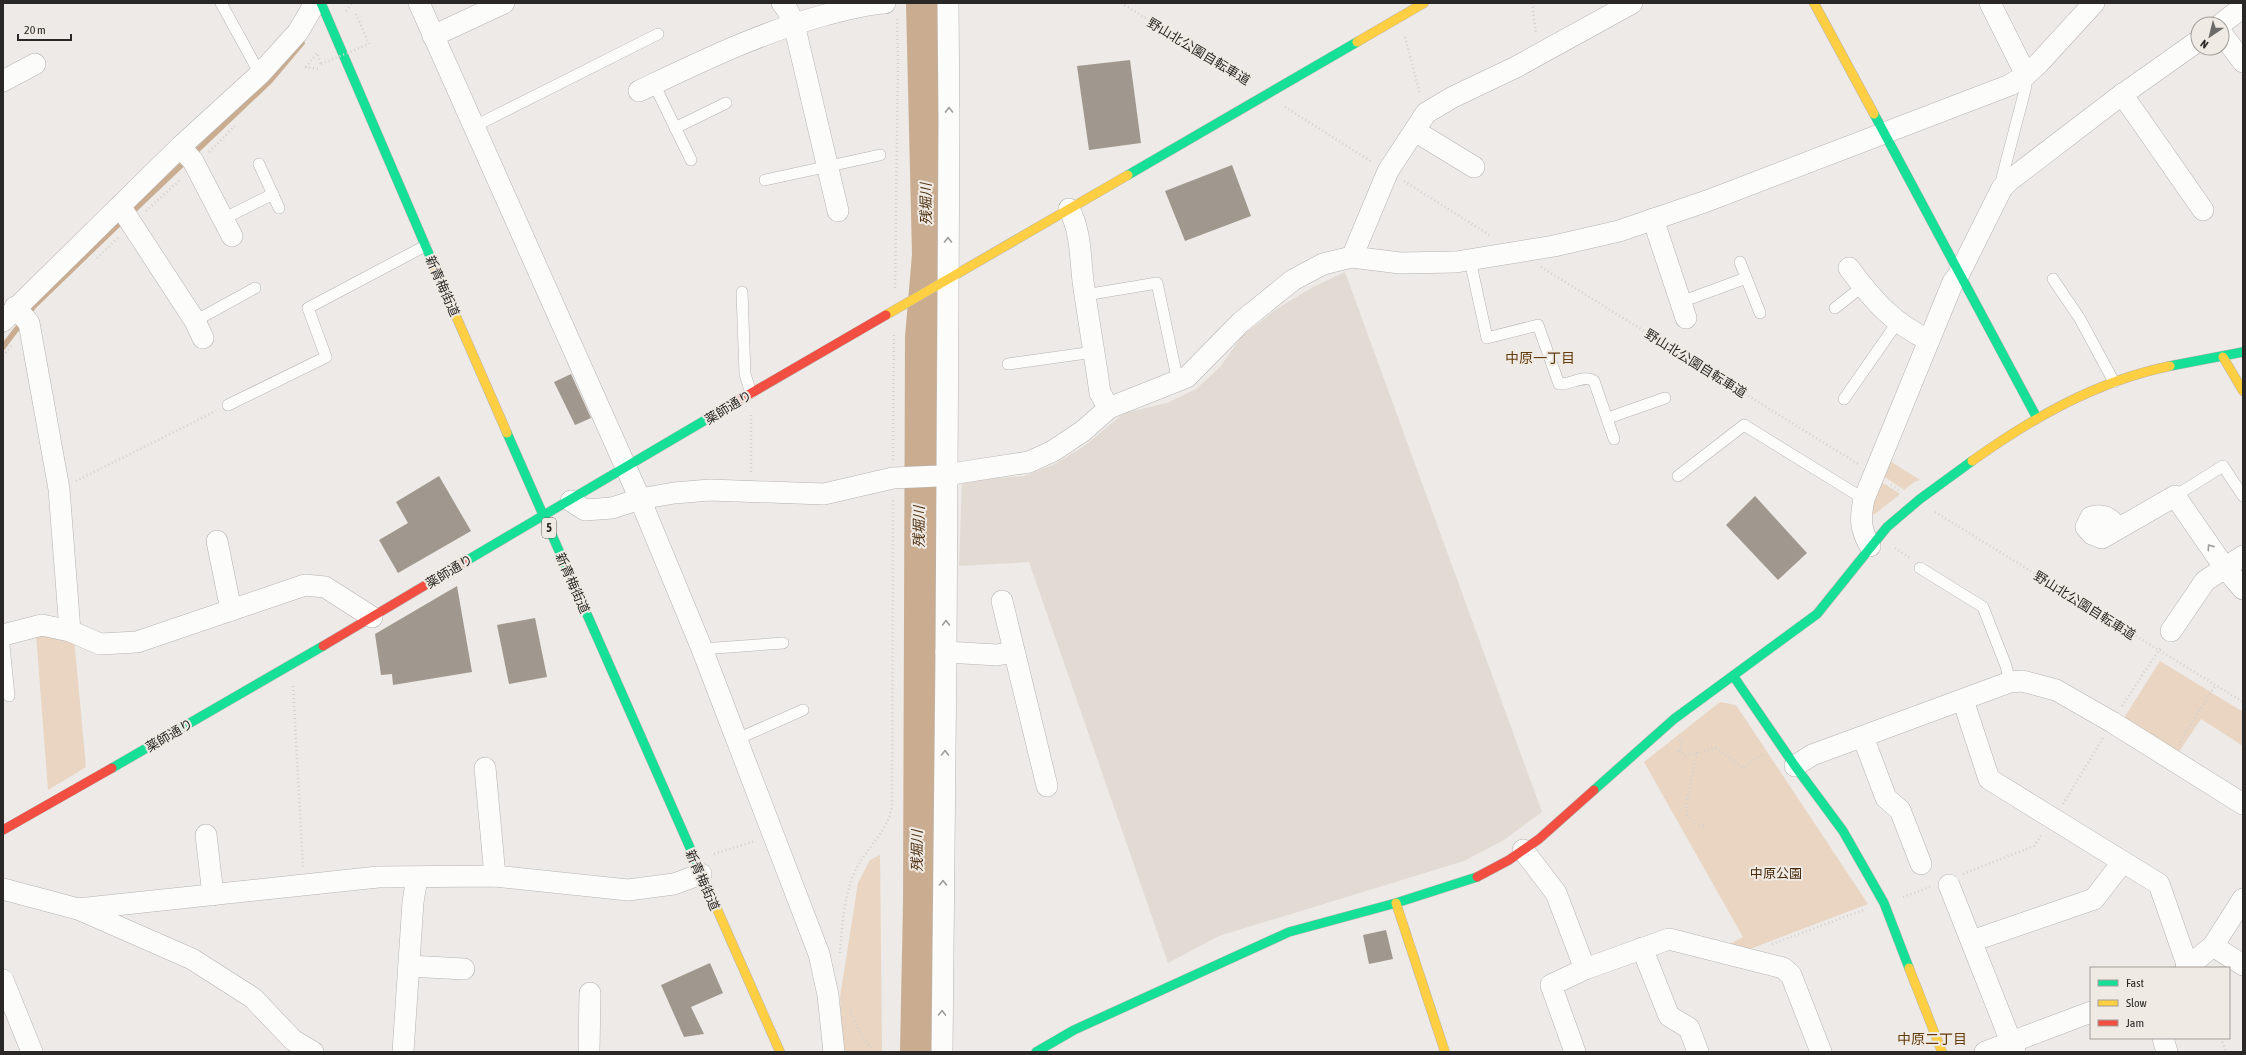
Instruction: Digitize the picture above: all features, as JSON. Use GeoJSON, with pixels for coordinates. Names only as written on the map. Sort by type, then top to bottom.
{"type":"FeatureCollection","features":[{"type":"Feature","properties":{"kind":"street"},"geometry":{"type":"LineString","coordinates":[[70,631],[59,490],[29,323],[9,314],[128,216],[189,158],[260,74],[298,32],[315,3]]}},
{"type":"Feature","properties":{"kind":"street","name":"新青梅街道"},"geometry":{"type":"LineString","coordinates":[[321,3],[425,246],[780,1052]]}},
{"type":"Feature","properties":{"kind":"street"},"geometry":{"type":"LineString","coordinates":[[419,3],[432,36],[640,499],[702,649],[819,954],[828,996],[834,1052]]}},
{"type":"Feature","properties":{"kind":"street"},"geometry":{"type":"LineString","coordinates":[[432,36],[504,3]]}},
{"type":"Feature","properties":{"kind":"street"},"geometry":{"type":"LineString","coordinates":[[782,3],[788,11],[794,24],[838,211]]}},
{"type":"Feature","properties":{"kind":"street"},"geometry":{"type":"LineString","coordinates":[[942,1052],[946,652],[942,476],[948,3]]}},
{"type":"Feature","properties":{"kind":"street","name":"薬師通り"},"geometry":{"type":"LineString","coordinates":[[3,830],[292,664],[543,515],[571,501],[751,393],[1069,209],[1401,12],[1424,3]]}},
{"type":"Feature","properties":{"kind":"street"},"geometry":{"type":"LineString","coordinates":[[1352,257],[1388,171],[1426,113],[1453,97],[1539,54],[1632,3]]}},
{"type":"Feature","properties":{"kind":"street"},"geometry":{"type":"LineString","coordinates":[[1814,3],[2037,418]]}},
{"type":"Feature","properties":{"kind":"street"},"geometry":{"type":"LineString","coordinates":[[1990,3],[2026,76]]}},
{"type":"Feature","properties":{"kind":"street"},"geometry":{"type":"LineString","coordinates":[[571,501],[585,510],[612,508],[640,499],[674,492],[710,490],[750,493],[824,494],[895,480],[942,476],[1029,462],[1053,451],[1083,431],[1109,408],[1178,382],[1194,371],[1230,331],[1293,280],[1323,264],[1352,257],[1400,263],[1470,260],[1554,246],[1619,231],[1707,201],[2010,85],[2026,76],[2094,3]]}},
{"type":"Feature","properties":{"kind":"street"},"geometry":{"type":"LineString","coordinates":[[646,88],[731,47],[794,24],[843,11],[891,7]]}},
{"type":"Feature","properties":{"kind":"street"},"geometry":{"type":"LineString","coordinates":[[2230,17],[2243,7]]}},
{"type":"Feature","properties":{"kind":"street"},"geometry":{"type":"LineString","coordinates":[[2230,45],[2243,62]]}},
{"type":"Feature","properties":{"kind":"street"},"geometry":{"type":"LineString","coordinates":[[1870,546],[1863,535],[1860,524],[1864,499],[1953,282],[1959,274],[2002,188],[2010,180],[2122,94],[2190,47]]}},
{"type":"Feature","properties":{"kind":"street"},"geometry":{"type":"LineString","coordinates":[[3,81],[35,64]]}},
{"type":"Feature","properties":{"kind":"street"},"geometry":{"type":"LineString","coordinates":[[2122,94],[2204,210]]}},
{"type":"Feature","properties":{"kind":"street"},"geometry":{"type":"LineString","coordinates":[[1415,131],[1474,167]]}},
{"type":"Feature","properties":{"kind":"street"},"geometry":{"type":"LineString","coordinates":[[189,158],[228,228]]}},
{"type":"Feature","properties":{"kind":"street"},"geometry":{"type":"LineString","coordinates":[[1069,209],[1076,226],[1100,394],[1109,408]]}},
{"type":"Feature","properties":{"kind":"street"},"geometry":{"type":"LineString","coordinates":[[128,216],[199,329]]}},
{"type":"Feature","properties":{"kind":"street"},"geometry":{"type":"LineString","coordinates":[[1653,219],[1683,310]]}},
{"type":"Feature","properties":{"kind":"street"},"geometry":{"type":"LineString","coordinates":[[1849,268],[1862,286],[1897,323],[1929,340]]}},
{"type":"Feature","properties":{"kind":"street"},"geometry":{"type":"LineString","coordinates":[[1036,1052],[1074,1030],[1289,932],[1396,903],[1473,879],[1539,839],[1674,719],[1734,677],[1817,614],[1832,600],[1870,546],[1886,528],[1919,499],[1989,449],[2037,418],[2087,393],[2114,382],[2143,372],[2243,352]]}},
{"type":"Feature","properties":{"kind":"street"},"geometry":{"type":"LineString","coordinates":[[2223,357],[2243,391]]}},
{"type":"Feature","properties":{"kind":"street"},"geometry":{"type":"LineString","coordinates":[[2119,528],[2175,496],[2225,568],[2243,589]]}},
{"type":"Feature","properties":{"kind":"street"},"geometry":{"type":"LineString","coordinates":[[217,541],[231,610]]}},
{"type":"Feature","properties":{"kind":"street"},"geometry":{"type":"LineString","coordinates":[[2171,631],[2205,581],[2243,556]]}},
{"type":"Feature","properties":{"kind":"street"},"geometry":{"type":"LineString","coordinates":[[3,635],[42,625],[70,631],[100,644],[137,642],[305,585],[325,587],[372,617]]}},
{"type":"Feature","properties":{"kind":"street"},"geometry":{"type":"LineString","coordinates":[[1002,601],[1047,786]]}},
{"type":"Feature","properties":{"kind":"street"},"geometry":{"type":"LineString","coordinates":[[946,652],[997,655],[1014,652]]}},
{"type":"Feature","properties":{"kind":"street"},"geometry":{"type":"LineString","coordinates":[[1734,677],[1795,766],[1843,831],[1884,903],[1942,1052]]}},
{"type":"Feature","properties":{"kind":"street"},"geometry":{"type":"LineString","coordinates":[[1795,766],[1812,756],[2010,682],[2022,681],[2056,690],[2112,722],[2243,804]]}},
{"type":"Feature","properties":{"kind":"street"},"geometry":{"type":"LineString","coordinates":[[1962,700],[1989,779],[2122,863],[2159,884],[2187,967],[2214,946],[2243,899]]}},
{"type":"Feature","properties":{"kind":"street"},"geometry":{"type":"LineString","coordinates":[[1863,737],[1886,798],[1900,810],[1921,864]]}},
{"type":"Feature","properties":{"kind":"street"},"geometry":{"type":"LineString","coordinates":[[486,768],[496,876]]}},
{"type":"Feature","properties":{"kind":"street"},"geometry":{"type":"LineString","coordinates":[[206,835],[213,895]]}},
{"type":"Feature","properties":{"kind":"street"},"geometry":{"type":"LineString","coordinates":[[1523,850],[1556,893],[1585,969]]}},
{"type":"Feature","properties":{"kind":"street"},"geometry":{"type":"LineString","coordinates":[[1972,941],[2094,899],[2122,863]]}},
{"type":"Feature","properties":{"kind":"street"},"geometry":{"type":"LineString","coordinates":[[78,909],[378,877],[417,878],[496,876],[628,890],[674,884],[698,867]]}},
{"type":"Feature","properties":{"kind":"street"},"geometry":{"type":"LineString","coordinates":[[403,1052],[417,878]]}},
{"type":"Feature","properties":{"kind":"street"},"geometry":{"type":"LineString","coordinates":[[1948,881],[2013,1047]]}},
{"type":"Feature","properties":{"kind":"street"},"geometry":{"type":"LineString","coordinates":[[3,889],[78,909],[192,959],[253,998],[293,1046],[313,1052]]}},
{"type":"Feature","properties":{"kind":"street"},"geometry":{"type":"LineString","coordinates":[[1396,903],[1445,1052]]}},
{"type":"Feature","properties":{"kind":"street"},"geometry":{"type":"LineString","coordinates":[[1575,1052],[1551,985],[1585,969],[1669,939],[1757,960],[1788,970],[1822,1052]]}},
{"type":"Feature","properties":{"kind":"street"},"geometry":{"type":"LineString","coordinates":[[2214,946],[2243,965]]}},
{"type":"Feature","properties":{"kind":"street"},"geometry":{"type":"LineString","coordinates":[[1642,948],[1669,1016],[1689,1028],[1698,1052]]}},
{"type":"Feature","properties":{"kind":"street"},"geometry":{"type":"LineString","coordinates":[[409,966],[464,969]]}},
{"type":"Feature","properties":{"kind":"street"},"geometry":{"type":"LineString","coordinates":[[3,980],[32,1052]]}},
{"type":"Feature","properties":{"kind":"street"},"geometry":{"type":"LineString","coordinates":[[589,1052],[590,993]]}},
{"type":"Feature","properties":{"kind":"street"},"geometry":{"type":"LineString","coordinates":[[1985,1052],[2013,1047],[2090,1012]]}},
{"type":"Feature","properties":{"kind":"street"},"geometry":{"type":"LineString","coordinates":[[2162,1039],[2167,1052]]}},
{"type":"Feature","properties":{"kind":"lane"},"geometry":{"type":"LineString","coordinates":[[221,3],[260,74]]}},
{"type":"Feature","properties":{"kind":"lane"},"geometry":{"type":"LineString","coordinates":[[473,127],[658,34]]}},
{"type":"Feature","properties":{"kind":"lane"},"geometry":{"type":"LineString","coordinates":[[2002,188],[2002,178],[2026,86],[2026,76]]}},
{"type":"Feature","properties":{"kind":"lane"},"geometry":{"type":"LineString","coordinates":[[646,88],[675,128],[691,160]]}},
{"type":"Feature","properties":{"kind":"lane"},"geometry":{"type":"LineString","coordinates":[[675,128],[726,103]]}},
{"type":"Feature","properties":{"kind":"lane"},"geometry":{"type":"LineString","coordinates":[[765,180],[880,155]]}},
{"type":"Feature","properties":{"kind":"lane"},"geometry":{"type":"LineString","coordinates":[[259,164],[279,208]]}},
{"type":"Feature","properties":{"kind":"lane"},"geometry":{"type":"LineString","coordinates":[[228,228],[273,194]]}},
{"type":"Feature","properties":{"kind":"lane"},"geometry":{"type":"LineString","coordinates":[[228,405],[326,357],[308,308],[425,246]]}},
{"type":"Feature","properties":{"kind":"lane"},"geometry":{"type":"LineString","coordinates":[[1470,260],[1487,338],[1538,325],[1559,384],[1591,379],[1594,381],[1614,439]]}},
{"type":"Feature","properties":{"kind":"lane"},"geometry":{"type":"LineString","coordinates":[[1740,262],[1760,313]]}},
{"type":"Feature","properties":{"kind":"lane"},"geometry":{"type":"LineString","coordinates":[[1683,310],[1746,278]]}},
{"type":"Feature","properties":{"kind":"lane"},"geometry":{"type":"LineString","coordinates":[[2053,280],[2080,319],[2114,382]]}},
{"type":"Feature","properties":{"kind":"lane"},"geometry":{"type":"LineString","coordinates":[[1085,294],[1157,282],[1178,382]]}},
{"type":"Feature","properties":{"kind":"lane"},"geometry":{"type":"LineString","coordinates":[[1835,308],[1862,286]]}},
{"type":"Feature","properties":{"kind":"lane"},"geometry":{"type":"LineString","coordinates":[[199,329],[255,288]]}},
{"type":"Feature","properties":{"kind":"lane"},"geometry":{"type":"LineString","coordinates":[[742,292],[745,374],[751,393]]}},
{"type":"Feature","properties":{"kind":"lane"},"geometry":{"type":"LineString","coordinates":[[1844,399],[1897,323]]}},
{"type":"Feature","properties":{"kind":"lane"},"geometry":{"type":"LineString","coordinates":[[1008,364],[1094,352]]}},
{"type":"Feature","properties":{"kind":"lane"},"geometry":{"type":"LineString","coordinates":[[1608,418],[1665,398]]}},
{"type":"Feature","properties":{"kind":"lane"},"geometry":{"type":"LineString","coordinates":[[1678,476],[1744,425],[1864,499]]}},
{"type":"Feature","properties":{"kind":"lane"},"geometry":{"type":"LineString","coordinates":[[2175,496],[2223,466],[2243,496]]}},
{"type":"Feature","properties":{"kind":"lane"},"geometry":{"type":"LineString","coordinates":[[1920,568],[1983,607],[2006,666],[2010,682]]}},
{"type":"Feature","properties":{"kind":"lane"},"geometry":{"type":"LineString","coordinates":[[3,635],[9,696]]}},
{"type":"Feature","properties":{"kind":"lane"},"geometry":{"type":"LineString","coordinates":[[702,649],[784,643]]}},
{"type":"Feature","properties":{"kind":"lane"},"geometry":{"type":"LineString","coordinates":[[737,739],[803,710]]}},
{"type":"Feature","properties":{"kind":"path"},"geometry":{"type":"LineString","coordinates":[[346,11],[352,3]]}},
{"type":"Feature","properties":{"kind":"path","name":"野山北公園自転車道"},"geometry":{"type":"LineString","coordinates":[[1121,3],[1256,86]]}},
{"type":"Feature","properties":{"kind":"path"},"geometry":{"type":"LineString","coordinates":[[1532,3],[1539,54]]}},
{"type":"Feature","properties":{"kind":"path"},"geometry":{"type":"LineString","coordinates":[[891,7],[898,61],[894,284],[896,294]]}},
{"type":"Feature","properties":{"kind":"path"},"geometry":{"type":"LineString","coordinates":[[1401,12],[1404,34],[1426,113]]}},
{"type":"Feature","properties":{"kind":"path"},"geometry":{"type":"LineString","coordinates":[[318,69],[306,67],[317,53],[321,64],[369,44],[356,14]]}},
{"type":"Feature","properties":{"kind":"path"},"geometry":{"type":"LineString","coordinates":[[1278,102],[1378,165]]}},
{"type":"Feature","properties":{"kind":"path"},"geometry":{"type":"LineString","coordinates":[[95,260],[128,216],[189,158],[239,121]]}},
{"type":"Feature","properties":{"kind":"path"},"geometry":{"type":"LineString","coordinates":[[1399,178],[1492,236]]}},
{"type":"Feature","properties":{"kind":"path","name":"野山北公園自転車道"},"geometry":{"type":"LineString","coordinates":[[1537,265],[1860,465]]}},
{"type":"Feature","properties":{"kind":"path"},"geometry":{"type":"LineString","coordinates":[[839,960],[843,919],[855,871],[889,821],[892,807],[895,480],[893,326]]}},
{"type":"Feature","properties":{"kind":"path"},"geometry":{"type":"LineString","coordinates":[[59,490],[228,405]]}},
{"type":"Feature","properties":{"kind":"path"},"geometry":{"type":"LineString","coordinates":[[750,493],[751,411]]}},
{"type":"Feature","properties":{"kind":"path","name":"野山北公園自転車道"},"geometry":{"type":"LineString","coordinates":[[1931,509],[2243,702]]}},
{"type":"Feature","properties":{"kind":"path"},"geometry":{"type":"LineString","coordinates":[[1894,547],[1918,564],[1920,568]]}},
{"type":"Feature","properties":{"kind":"path"},"geometry":{"type":"LineString","coordinates":[[1902,898],[2034,846],[2053,820],[2112,722],[2171,631]]}},
{"type":"Feature","properties":{"kind":"path"},"geometry":{"type":"LineString","coordinates":[[292,664],[304,885]]}},
{"type":"Feature","properties":{"kind":"path"},"geometry":{"type":"LineString","coordinates":[[2170,758],[2215,686]]}},
{"type":"Feature","properties":{"kind":"path"},"geometry":{"type":"LineString","coordinates":[[1676,735],[1682,745],[1679,751],[1685,756],[1716,748],[1744,768],[1767,751]]}},
{"type":"Feature","properties":{"kind":"path"},"geometry":{"type":"LineString","coordinates":[[1697,752],[1686,805],[1687,815],[1696,824],[1704,826]]}},
{"type":"Feature","properties":{"kind":"path"},"geometry":{"type":"LineString","coordinates":[[698,867],[774,834]]}},
{"type":"Feature","properties":{"kind":"path"},"geometry":{"type":"LineString","coordinates":[[1767,946],[1872,906]]}},
{"type":"Feature","properties":{"kind":"path"},"geometry":{"type":"LineString","coordinates":[[848,1002],[860,1031],[874,1052]]}},
{"type":"Feature","properties":{"kind":"path"},"geometry":{"type":"LineString","coordinates":[[2221,1039],[2226,1052]]}},
{"type":"Feature","properties":{"kind":"shaded area"},"geometry":{"type":"Polygon","coordinates":[[[1345,272],[1542,812],[1504,840],[1464,861],[1219,936],[1168,963],[1029,562],[959,566],[962,481],[1024,476],[1053,465],[1083,447],[1124,413],[1167,403],[1196,389],[1220,367],[1241,337],[1275,310],[1313,287],[1345,272]]]}},
{"type":"Feature","properties":{"kind":"green space"},"geometry":{"type":"Polygon","coordinates":[[[1885,458],[1920,480],[1914,482],[1904,490],[1879,473],[1885,458]]]}},
{"type":"Feature","properties":{"kind":"green space"},"geometry":{"type":"Polygon","coordinates":[[[1877,479],[1900,494],[1875,514],[1871,514],[1877,479]]]}},
{"type":"Feature","properties":{"kind":"green space"},"geometry":{"type":"Polygon","coordinates":[[[36,634],[74,638],[86,767],[48,790],[36,634]]]}},
{"type":"Feature","properties":{"kind":"green space"},"geometry":{"type":"Polygon","coordinates":[[[2160,661],[2243,712],[2243,746],[2201,719],[2178,753],[2124,718],[2160,661]]]}},
{"type":"Feature","properties":{"kind":"green space","name":"中原公園"},"geometry":{"type":"Polygon","coordinates":[[[1720,702],[1736,705],[1868,904],[1750,949],[1730,944],[1743,937],[1644,762],[1720,702]]]}},
{"type":"Feature","properties":{"kind":"green space"},"geometry":{"type":"Polygon","coordinates":[[[880,855],[882,1052],[845,1052],[841,1033],[840,997],[858,883],[870,860],[880,855]]]}},
{"type":"Feature","properties":{"kind":"building"},"geometry":{"type":"Polygon","coordinates":[[[1130,60],[1141,143],[1089,150],[1077,66],[1130,60]]]}},
{"type":"Feature","properties":{"kind":"building"},"geometry":{"type":"Polygon","coordinates":[[[1232,165],[1251,216],[1185,241],[1165,191],[1232,165]]]}},
{"type":"Feature","properties":{"kind":"building"},"geometry":{"type":"Polygon","coordinates":[[[571,374],[591,418],[575,425],[554,382],[571,374]]]}},
{"type":"Feature","properties":{"kind":"building"},"geometry":{"type":"Polygon","coordinates":[[[439,476],[471,531],[398,573],[379,540],[408,523],[396,502],[439,476]]]}},
{"type":"Feature","properties":{"kind":"building"},"geometry":{"type":"Polygon","coordinates":[[[1755,496],[1807,553],[1778,580],[1726,525],[1755,496]]]}},
{"type":"Feature","properties":{"kind":"building"},"geometry":{"type":"Polygon","coordinates":[[[457,586],[472,672],[393,685],[392,674],[381,675],[375,634],[457,586]]]}},
{"type":"Feature","properties":{"kind":"building"},"geometry":{"type":"Polygon","coordinates":[[[535,618],[547,677],[509,684],[497,625],[535,618]]]}},
{"type":"Feature","properties":{"kind":"building"},"geometry":{"type":"Polygon","coordinates":[[[1386,930],[1393,959],[1369,964],[1363,935],[1386,930]]]}},
{"type":"Feature","properties":{"kind":"building"},"geometry":{"type":"Polygon","coordinates":[[[710,963],[723,993],[691,1007],[704,1034],[684,1037],[661,985],[710,963]]]}},
{"type":"Feature","properties":{"kind":"waterway","name":"残堀川"},"geometry":{"type":"LineString","coordinates":[[916,1052],[919,903],[921,337],[928,255],[922,3]]}},
{"type":"Feature","properties":{"kind":"waterway"},"geometry":{"type":"LineString","coordinates":[[130,214],[270,81],[302,43]]}},
{"type":"Feature","properties":{"kind":"waterway"},"geometry":{"type":"LineString","coordinates":[[27,315],[34,306],[123,220]]}},
{"type":"Feature","properties":{"kind":"waterway"},"geometry":{"type":"LineString","coordinates":[[3,347],[22,322]]}},
{"type":"Feature","properties":{"kind":"traffic: fast"},"geometry":{"type":"LineString","coordinates":[[321,3],[435,268]]}},
{"type":"Feature","properties":{"kind":"traffic: fast"},"geometry":{"type":"LineString","coordinates":[[1128,175],[1357,42]]}},
{"type":"Feature","properties":{"kind":"traffic: fast"},"geometry":{"type":"LineString","coordinates":[[1874,114],[2037,418]]}},
{"type":"Feature","properties":{"kind":"traffic: fast"},"geometry":{"type":"LineString","coordinates":[[2170,366],[2243,352]]}},
{"type":"Feature","properties":{"kind":"traffic: fast"},"geometry":{"type":"LineString","coordinates":[[466,561],[736,402]]}},
{"type":"Feature","properties":{"kind":"traffic: fast"},"geometry":{"type":"LineString","coordinates":[[507,433],[717,909]]}},
{"type":"Feature","properties":{"kind":"traffic: fast"},"geometry":{"type":"LineString","coordinates":[[1594,790],[1674,719],[1817,614],[1887,527],[1920,499],[1972,461]]}},
{"type":"Feature","properties":{"kind":"traffic: fast"},"geometry":{"type":"LineString","coordinates":[[112,768],[323,646]]}},
{"type":"Feature","properties":{"kind":"traffic: fast"},"geometry":{"type":"LineString","coordinates":[[1734,677],[1795,766],[1843,831],[1884,903],[1909,968]]}},
{"type":"Feature","properties":{"kind":"traffic: fast"},"geometry":{"type":"LineString","coordinates":[[1036,1052],[1074,1030],[1289,932],[1396,903],[1477,877]]}},
{"type":"Feature","properties":{"kind":"traffic: slow"},"geometry":{"type":"LineString","coordinates":[[1357,42],[1424,3]]}},
{"type":"Feature","properties":{"kind":"traffic: slow"},"geometry":{"type":"LineString","coordinates":[[1814,3],[1874,114]]}},
{"type":"Feature","properties":{"kind":"traffic: slow"},"geometry":{"type":"LineString","coordinates":[[886,315],[1128,175]]}},
{"type":"Feature","properties":{"kind":"traffic: slow"},"geometry":{"type":"LineString","coordinates":[[435,268],[507,433]]}},
{"type":"Feature","properties":{"kind":"traffic: slow"},"geometry":{"type":"LineString","coordinates":[[2223,357],[2243,391]]}},
{"type":"Feature","properties":{"kind":"traffic: slow"},"geometry":{"type":"LineString","coordinates":[[1972,461],[2018,430],[2091,391],[2117,381],[2170,366]]}},
{"type":"Feature","properties":{"kind":"traffic: slow"},"geometry":{"type":"LineString","coordinates":[[1396,903],[1445,1052]]}},
{"type":"Feature","properties":{"kind":"traffic: slow"},"geometry":{"type":"LineString","coordinates":[[717,909],[780,1052]]}},
{"type":"Feature","properties":{"kind":"traffic: slow"},"geometry":{"type":"LineString","coordinates":[[1909,968],[1942,1052]]}},
{"type":"Feature","properties":{"kind":"traffic: jam"},"geometry":{"type":"LineString","coordinates":[[736,402],[886,315]]}},
{"type":"Feature","properties":{"kind":"traffic: jam"},"geometry":{"type":"LineString","coordinates":[[323,646],[466,561]]}},
{"type":"Feature","properties":{"kind":"traffic: jam"},"geometry":{"type":"LineString","coordinates":[[3,830],[112,768]]}},
{"type":"Feature","properties":{"kind":"traffic: jam"},"geometry":{"type":"LineString","coordinates":[[1477,877],[1509,860],[1539,839],[1594,790]]}},
{"type":"Feature","properties":{"kind":"district","name":"中原一丁目"},"geometry":{"type":"Point","coordinates":[1540,358]}},
{"type":"Feature","properties":{"kind":"district","name":"中原二丁目"},"geometry":{"type":"Point","coordinates":[1932,1039]}}]}
